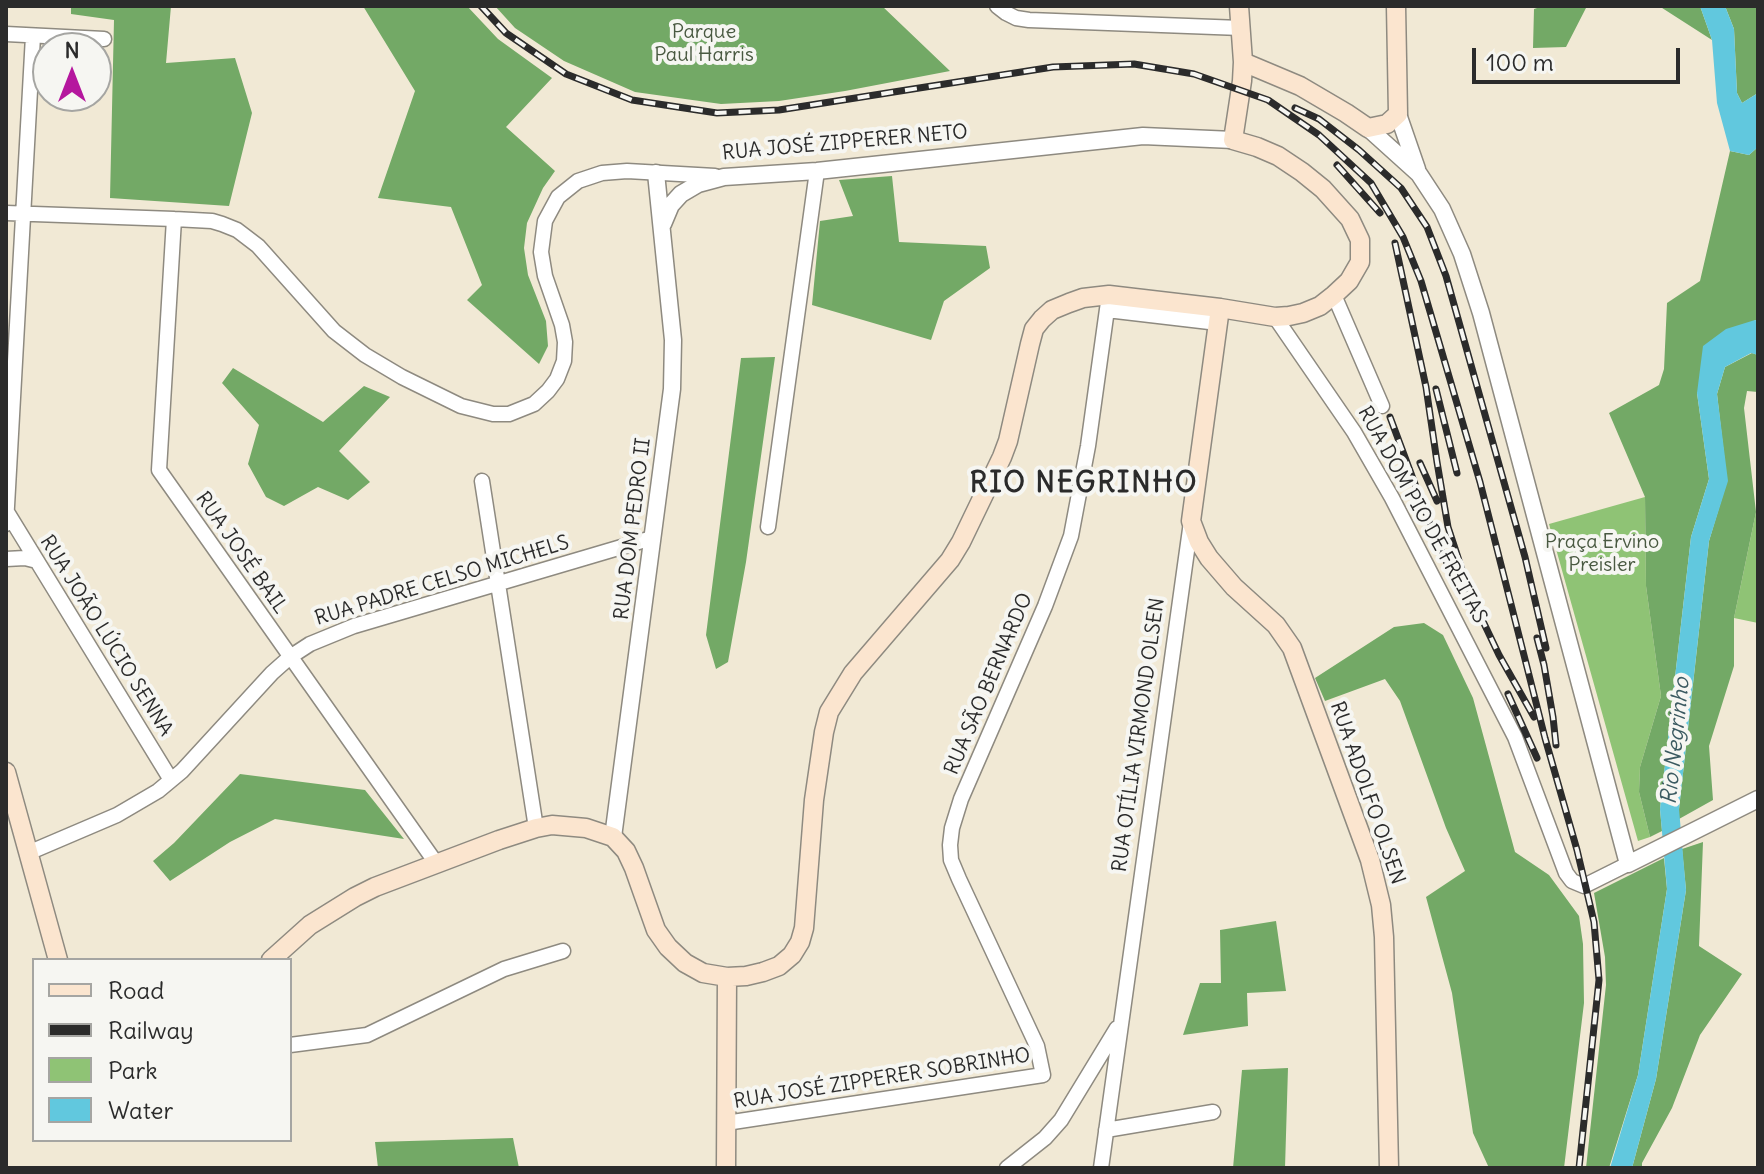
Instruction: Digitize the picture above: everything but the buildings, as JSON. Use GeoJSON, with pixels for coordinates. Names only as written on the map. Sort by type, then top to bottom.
{"type":"FeatureCollection","features":[{"type":"Feature","properties":{"kind":"main road"},"geometry":{"type":"LineString","coordinates":[[1233,140],[1242,89],[1239,6]]}},
{"type":"Feature","properties":{"kind":"main road"},"geometry":{"type":"LineString","coordinates":[[1243,62],[1300,86],[1368,128],[1387,124],[1398,114],[1396,6]]}},
{"type":"Feature","properties":{"kind":"main road","name":"RUA JOSÉ ZIPPERER NETO"},"geometry":{"type":"LineString","coordinates":[[1233,140],[1278,156],[1302,172],[1323,189],[1350,219],[1360,240],[1360,262],[1349,281],[1334,295],[1320,306],[1303,313],[1275,317]]}},
{"type":"Feature","properties":{"kind":"main road"},"geometry":{"type":"LineString","coordinates":[[273,958],[310,925],[375,887],[436,863],[552,825],[586,828],[613,837],[626,851],[634,868],[656,930],[685,963],[703,973],[727,977],[755,974],[779,966],[792,955],[800,942],[807,908],[814,800],[829,712],[853,673],[950,560],[961,542],[1002,457],[1034,329],[1052,310],[1083,298],[1219,315],[1275,317]]}},
{"type":"Feature","properties":{"kind":"main road","name":"RUA OTÍLIA VIRMOND OLSEN"},"geometry":{"type":"LineString","coordinates":[[1191,521],[1219,315]]}},
{"type":"Feature","properties":{"kind":"main road","name":"RUA ADOLFO OLSEN"},"geometry":{"type":"LineString","coordinates":[[1191,521],[1209,558],[1234,587],[1276,625],[1292,648],[1370,860],[1381,905],[1384,937],[1389,1168]]}},
{"type":"Feature","properties":{"kind":"main road"},"geometry":{"type":"LineString","coordinates":[[6,772],[57,958]]}},
{"type":"Feature","properties":{"kind":"main road"},"geometry":{"type":"LineString","coordinates":[[726,1168],[727,977]]}},
{"type":"Feature","properties":{"kind":"street"},"geometry":{"type":"LineString","coordinates":[[997,6],[1016,18],[1029,20],[1241,28]]}},
{"type":"Feature","properties":{"kind":"street"},"geometry":{"type":"LineString","coordinates":[[6,34],[32,36]]}},
{"type":"Feature","properties":{"kind":"street"},"geometry":{"type":"LineString","coordinates":[[6,524],[32,56]]}},
{"type":"Feature","properties":{"kind":"street"},"geometry":{"type":"LineString","coordinates":[[1398,114],[1419,174],[1442,209],[1472,284],[1628,864]]}},
{"type":"Feature","properties":{"kind":"street"},"geometry":{"type":"LineString","coordinates":[[1368,128],[1419,174]]}},
{"type":"Feature","properties":{"kind":"street","name":"RUA JOSÉ ZIPPERER NETO"},"geometry":{"type":"LineString","coordinates":[[6,213],[212,221],[237,230],[258,246],[334,331],[385,368],[461,406],[493,414],[509,414],[534,404],[548,391],[564,361],[562,325],[545,276],[541,252],[545,221],[558,197],[578,181],[602,173],[627,171],[724,177],[817,171],[1143,136],[1233,140]]}},
{"type":"Feature","properties":{"kind":"street"},"geometry":{"type":"LineString","coordinates":[[768,527],[817,171]]}},
{"type":"Feature","properties":{"kind":"street","name":"RUA DOM PEDRO II"},"geometry":{"type":"LineString","coordinates":[[613,837],[672,389],[663,226],[656,173]]}},
{"type":"Feature","properties":{"kind":"street"},"geometry":{"type":"LineString","coordinates":[[663,226],[671,205],[681,194],[698,184],[724,177]]}},
{"type":"Feature","properties":{"kind":"street","name":"RUA JOSÉ BAIL"},"geometry":{"type":"LineString","coordinates":[[174,219],[159,470],[436,863]]}},
{"type":"Feature","properties":{"kind":"street"},"geometry":{"type":"LineString","coordinates":[[1334,295],[1382,406]]}},
{"type":"Feature","properties":{"kind":"street","name":"RUA SÃO BERNARDO"},"geometry":{"type":"LineString","coordinates":[[1043,1075],[1037,1046],[959,879],[951,860],[950,845],[961,799],[1045,606],[1071,536],[1088,446],[1108,302]]}},
{"type":"Feature","properties":{"kind":"street","name":"RUA DOM PIO DE FREITAS"},"geometry":{"type":"LineString","coordinates":[[1275,317],[1354,432],[1392,498],[1515,737],[1566,873],[1572,881],[1584,886],[1758,799]]}},
{"type":"Feature","properties":{"kind":"street"},"geometry":{"type":"LineString","coordinates":[[482,481],[536,828]]}},
{"type":"Feature","properties":{"kind":"street","name":"RUA JOÃO LÚCIO SENNA"},"geometry":{"type":"LineString","coordinates":[[6,512],[171,780]]}},
{"type":"Feature","properties":{"kind":"street","name":"RUA OTÍLIA VIRMOND OLSEN"},"geometry":{"type":"LineString","coordinates":[[1101,1168],[1191,521]]}},
{"type":"Feature","properties":{"kind":"street","name":"RUA PADRE CELSO MICHELS"},"geometry":{"type":"LineString","coordinates":[[28,853],[145,800],[171,780],[272,673],[290,657],[322,638],[652,538]]}},
{"type":"Feature","properties":{"kind":"street"},"geometry":{"type":"LineString","coordinates":[[6,559],[37,561]]}},
{"type":"Feature","properties":{"kind":"street"},"geometry":{"type":"LineString","coordinates":[[292,1045],[367,1035],[504,969],[563,951]]}},
{"type":"Feature","properties":{"kind":"street"},"geometry":{"type":"LineString","coordinates":[[1007,1168],[1045,1138],[1061,1120],[1122,1020]]}},
{"type":"Feature","properties":{"kind":"street","name":"RUA JOSÉ ZIPPERER SOBRINHO"},"geometry":{"type":"LineString","coordinates":[[726,1123],[1043,1075]]}},
{"type":"Feature","properties":{"kind":"street"},"geometry":{"type":"LineString","coordinates":[[1106,1130],[1213,1112]]}},
{"type":"Feature","properties":{"kind":"green space"},"geometry":{"type":"Polygon","coordinates":[[[71,6],[171,6],[166,63],[235,58],[252,113],[229,206],[110,198],[114,20],[71,14],[71,6]]]}},
{"type":"Feature","properties":{"kind":"green space"},"geometry":{"type":"Polygon","coordinates":[[[363,6],[467,6],[498,39],[552,78],[506,127],[555,171],[543,188],[527,223],[524,248],[528,275],[546,321],[548,346],[539,364],[467,300],[482,285],[451,207],[378,198],[415,91],[363,6]]]}},
{"type":"Feature","properties":{"kind":"green space","name":"Parque Paul Harris"},"geometry":{"type":"Polygon","coordinates":[[[495,6],[882,6],[950,71],[779,101],[721,104],[635,92],[564,61],[515,28],[495,6]]]}},
{"type":"Feature","properties":{"kind":"green space"},"geometry":{"type":"Polygon","coordinates":[[[1543,6],[1587,6],[1566,47],[1533,48],[1534,9],[1543,6]]]}},
{"type":"Feature","properties":{"kind":"green space"},"geometry":{"type":"Polygon","coordinates":[[[1659,6],[1700,6],[1712,40],[1659,6]]]}},
{"type":"Feature","properties":{"kind":"green space"},"geometry":{"type":"Polygon","coordinates":[[[1725,6],[1758,6],[1758,93],[1742,103],[1737,93],[1734,29],[1725,6]]]}},
{"type":"Feature","properties":{"kind":"green space"},"geometry":{"type":"Polygon","coordinates":[[[1758,147],[1758,321],[1755,320],[1697,393],[1709,479],[1691,537],[1660,809],[1662,831],[1650,837],[1639,792],[1640,767],[1661,696],[1646,586],[1645,497],[1609,413],[1659,385],[1664,369],[1667,303],[1700,281],[1730,151],[1749,155],[1758,147]]]}},
{"type":"Feature","properties":{"kind":"green space"},"geometry":{"type":"Polygon","coordinates":[[[892,176],[899,242],[986,246],[990,268],[944,301],[931,340],[812,305],[820,221],[853,216],[839,180],[892,176]]]}},
{"type":"Feature","properties":{"kind":"green space"},"geometry":{"type":"Polygon","coordinates":[[[1752,353],[1758,355],[1758,392],[1747,391],[1744,408],[1756,512],[1734,618],[1734,666],[1709,746],[1713,800],[1679,819],[1709,541],[1727,481],[1717,394],[1725,367],[1752,353]]]}},
{"type":"Feature","properties":{"kind":"green space"},"geometry":{"type":"Polygon","coordinates":[[[775,357],[746,562],[728,662],[716,669],[706,635],[741,358],[775,357]]]}},
{"type":"Feature","properties":{"kind":"green space"},"geometry":{"type":"Polygon","coordinates":[[[233,368],[323,422],[364,386],[390,397],[339,451],[370,482],[348,500],[318,487],[284,506],[266,497],[248,464],[259,425],[222,383],[233,368]]]}},
{"type":"Feature","properties":{"kind":"green space","name":"Praça Ervino Preisler"},"geometry":{"type":"Polygon","coordinates":[[[1645,497],[1646,586],[1661,696],[1640,767],[1639,792],[1650,837],[1638,841],[1549,524],[1645,497]]]}},
{"type":"Feature","properties":{"kind":"green space"},"geometry":{"type":"Polygon","coordinates":[[[1758,513],[1758,623],[1734,618],[1758,513]]]}},
{"type":"Feature","properties":{"kind":"green space"},"geometry":{"type":"Polygon","coordinates":[[[1424,623],[1443,635],[1473,698],[1515,852],[1549,875],[1579,916],[1584,1003],[1564,1168],[1489,1168],[1473,1133],[1452,993],[1426,897],[1465,871],[1400,701],[1385,679],[1325,701],[1315,678],[1394,627],[1424,623]]]}},
{"type":"Feature","properties":{"kind":"green space"},"geometry":{"type":"Polygon","coordinates":[[[240,774],[365,790],[404,839],[275,819],[230,842],[170,881],[153,861],[240,774]]]}},
{"type":"Feature","properties":{"kind":"green space"},"geometry":{"type":"Polygon","coordinates":[[[1703,842],[1699,946],[1742,974],[1700,1035],[1672,1108],[1642,1168],[1632,1168],[1656,1079],[1686,890],[1682,849],[1703,842]]]}},
{"type":"Feature","properties":{"kind":"green space"},"geometry":{"type":"Polygon","coordinates":[[[1664,858],[1667,889],[1638,1075],[1609,1168],[1586,1168],[1606,985],[1605,957],[1594,893],[1664,858]]]}},
{"type":"Feature","properties":{"kind":"green space"},"geometry":{"type":"Polygon","coordinates":[[[1276,921],[1286,991],[1247,993],[1248,1026],[1183,1035],[1200,983],[1221,983],[1220,930],[1276,921]]]}},
{"type":"Feature","properties":{"kind":"green space"},"geometry":{"type":"Polygon","coordinates":[[[1288,1068],[1285,1168],[1233,1168],[1242,1070],[1288,1068]]]}},
{"type":"Feature","properties":{"kind":"green space"},"geometry":{"type":"Polygon","coordinates":[[[513,1138],[519,1168],[378,1168],[375,1142],[513,1138]]]}},
{"type":"Feature","properties":{"kind":"water"},"geometry":{"type":"Polygon","coordinates":[[[1700,6],[1725,6],[1734,29],[1737,93],[1742,103],[1758,93],[1758,147],[1749,155],[1730,151],[1717,103],[1712,40],[1700,6]]]}},
{"type":"Feature","properties":{"kind":"water","name":"Rio Negrinho"},"geometry":{"type":"Polygon","coordinates":[[[1758,321],[1758,355],[1751,353],[1725,367],[1717,394],[1728,481],[1709,541],[1679,809],[1686,890],[1656,1079],[1632,1168],[1610,1168],[1638,1075],[1667,889],[1660,809],[1691,537],[1709,479],[1697,393],[1703,346],[1726,329],[1758,321]]]}},
{"type":"Feature","properties":{"kind":"railway"},"geometry":{"type":"LineString","coordinates":[[481,6],[506,33],[566,74],[632,100],[717,113],[779,110],[1053,67],[1134,64],[1194,74],[1268,100],[1319,135],[1371,183],[1403,237],[1421,281],[1480,482],[1594,922],[1599,980],[1579,1168]]}},
{"type":"Feature","properties":{"kind":"railway"},"geometry":{"type":"LineString","coordinates":[[1295,108],[1319,119],[1359,150],[1401,188],[1427,227],[1446,276],[1525,557],[1546,648]]}},
{"type":"Feature","properties":{"kind":"railway"},"geometry":{"type":"LineString","coordinates":[[1337,165],[1380,213]]}},
{"type":"Feature","properties":{"kind":"railway"},"geometry":{"type":"LineString","coordinates":[[1395,243],[1426,387],[1448,527],[1470,594],[1499,655],[1534,717]]}},
{"type":"Feature","properties":{"kind":"railway"},"geometry":{"type":"LineString","coordinates":[[1436,389],[1457,473]]}},
{"type":"Feature","properties":{"kind":"railway"},"geometry":{"type":"LineString","coordinates":[[1390,417],[1459,592]]}},
{"type":"Feature","properties":{"kind":"railway"},"geometry":{"type":"LineString","coordinates":[[1420,463],[1437,501]]}},
{"type":"Feature","properties":{"kind":"railway"},"geometry":{"type":"LineString","coordinates":[[1537,638],[1556,745]]}},
{"type":"Feature","properties":{"kind":"railway"},"geometry":{"type":"LineString","coordinates":[[1508,694],[1537,758]]}},
{"type":"Feature","properties":{"kind":"district","name":"RIO NEGRINHO"},"geometry":{"type":"Point","coordinates":[1084,484]}}]}
